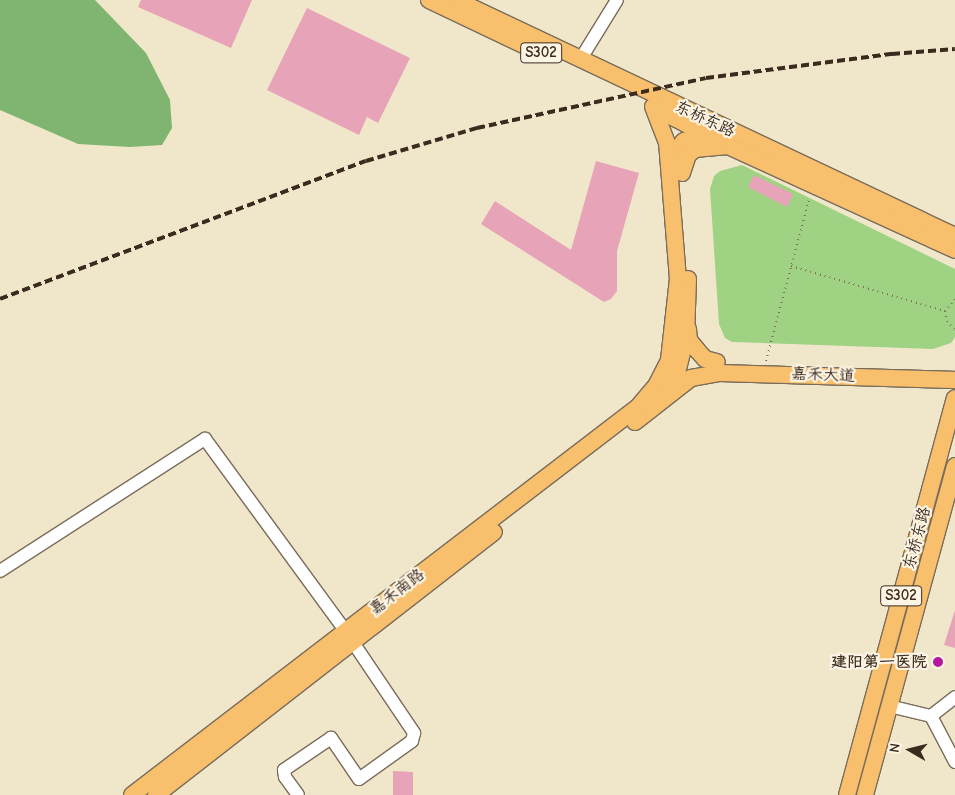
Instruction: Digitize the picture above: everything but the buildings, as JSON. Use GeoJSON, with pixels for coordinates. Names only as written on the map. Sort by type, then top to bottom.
{"type":"FeatureCollection","features":[{"type":"Feature","properties":{"kind":"main road","name":"东桥东路"},"geometry":{"type":"LineString","coordinates":[[429,0],[654,102],[731,140],[955,236]]}},
{"type":"Feature","properties":{"kind":"main road","name":"东桥东路"},"geometry":{"type":"LineString","coordinates":[[456,0],[580,60],[654,102]]}},
{"type":"Feature","properties":{"kind":"main road"},"geometry":{"type":"LineString","coordinates":[[654,102],[672,119],[704,135],[731,140],[812,185],[955,250]]}},
{"type":"Feature","properties":{"kind":"main road"},"geometry":{"type":"LineString","coordinates":[[654,102],[677,172]]}},
{"type":"Feature","properties":{"kind":"main road"},"geometry":{"type":"LineString","coordinates":[[672,119],[679,147],[677,172],[681,326],[684,349],[694,371]]}},
{"type":"Feature","properties":{"kind":"main road"},"geometry":{"type":"LineString","coordinates":[[679,147],[684,141],[704,135]]}},
{"type":"Feature","properties":{"kind":"main road"},"geometry":{"type":"LineString","coordinates":[[677,172],[688,155],[695,149],[731,140]]}},
{"type":"Feature","properties":{"kind":"main road"},"geometry":{"type":"LineString","coordinates":[[681,326],[697,350],[716,368]]}},
{"type":"Feature","properties":{"kind":"main road"},"geometry":{"type":"LineString","coordinates":[[662,390],[669,360],[681,326]]}},
{"type":"Feature","properties":{"kind":"main road"},"geometry":{"type":"LineString","coordinates":[[662,390],[675,381],[684,349]]}},
{"type":"Feature","properties":{"kind":"main road","name":"嘉禾大道"},"geometry":{"type":"LineString","coordinates":[[694,371],[765,363],[955,370]]}},
{"type":"Feature","properties":{"kind":"main road","name":"嘉禾大道"},"geometry":{"type":"LineString","coordinates":[[716,368],[955,380]]}},
{"type":"Feature","properties":{"kind":"main road"},"geometry":{"type":"LineString","coordinates":[[662,390],[694,371]]}},
{"type":"Feature","properties":{"kind":"main road"},"geometry":{"type":"LineString","coordinates":[[644,408],[668,381],[694,371]]}},
{"type":"Feature","properties":{"kind":"main road","name":"嘉禾南路"},"geometry":{"type":"LineString","coordinates":[[156,795],[350,637],[644,408],[662,390]]}},
{"type":"Feature","properties":{"kind":"main road","name":"东桥东路"},"geometry":{"type":"LineString","coordinates":[[847,795],[955,398]]}},
{"type":"Feature","properties":{"kind":"main road","name":"东桥东路"},"geometry":{"type":"LineString","coordinates":[[865,795],[955,466]]}},
{"type":"Feature","properties":{"kind":"main road","name":"嘉禾南路"},"geometry":{"type":"LineString","coordinates":[[132,795],[350,637]]}},
{"type":"Feature","properties":{"kind":"street"},"geometry":{"type":"LineString","coordinates":[[580,60],[617,0]]}},
{"type":"Feature","properties":{"kind":"street"},"geometry":{"type":"LineString","coordinates":[[0,571],[205,439],[350,637],[414,733],[412,741],[359,779],[331,738],[284,770],[284,778],[298,795]]}},
{"type":"Feature","properties":{"kind":"street"},"geometry":{"type":"LineString","coordinates":[[932,716],[955,696]]}},
{"type":"Feature","properties":{"kind":"street"},"geometry":{"type":"LineString","coordinates":[[889,706],[932,716]]}},
{"type":"Feature","properties":{"kind":"street"},"geometry":{"type":"LineString","coordinates":[[932,716],[955,762]]}},
{"type":"Feature","properties":{"kind":"path"},"geometry":{"type":"LineString","coordinates":[[765,363],[812,185]]}},
{"type":"Feature","properties":{"kind":"path"},"geometry":{"type":"LineString","coordinates":[[791,266],[945,311]]}},
{"type":"Feature","properties":{"kind":"path"},"geometry":{"type":"LineString","coordinates":[[945,311],[955,299]]}},
{"type":"Feature","properties":{"kind":"path"},"geometry":{"type":"LineString","coordinates":[[945,311],[947,321],[955,330]]}},
{"type":"Feature","properties":{"kind":"green space"},"geometry":{"type":"Polygon","coordinates":[[[0,0],[95,0],[146,53],[170,100],[172,128],[162,145],[130,147],[78,144],[0,110],[0,0]]]}},
{"type":"Feature","properties":{"kind":"green space"},"geometry":{"type":"Polygon","coordinates":[[[742,165],[955,269],[955,337],[951,343],[933,349],[732,342],[725,338],[719,324],[710,189],[714,176],[720,171],[742,165]]]}},
{"type":"Feature","properties":{"kind":"railway"},"geometry":{"type":"LineString","coordinates":[[0,299],[366,161],[477,128],[706,78],[892,54],[955,49]]}},
{"type":"Feature","properties":{"kind":"place","name":"建阳第一医院"},"geometry":{"type":"Point","coordinates":[938,662]}}]}
